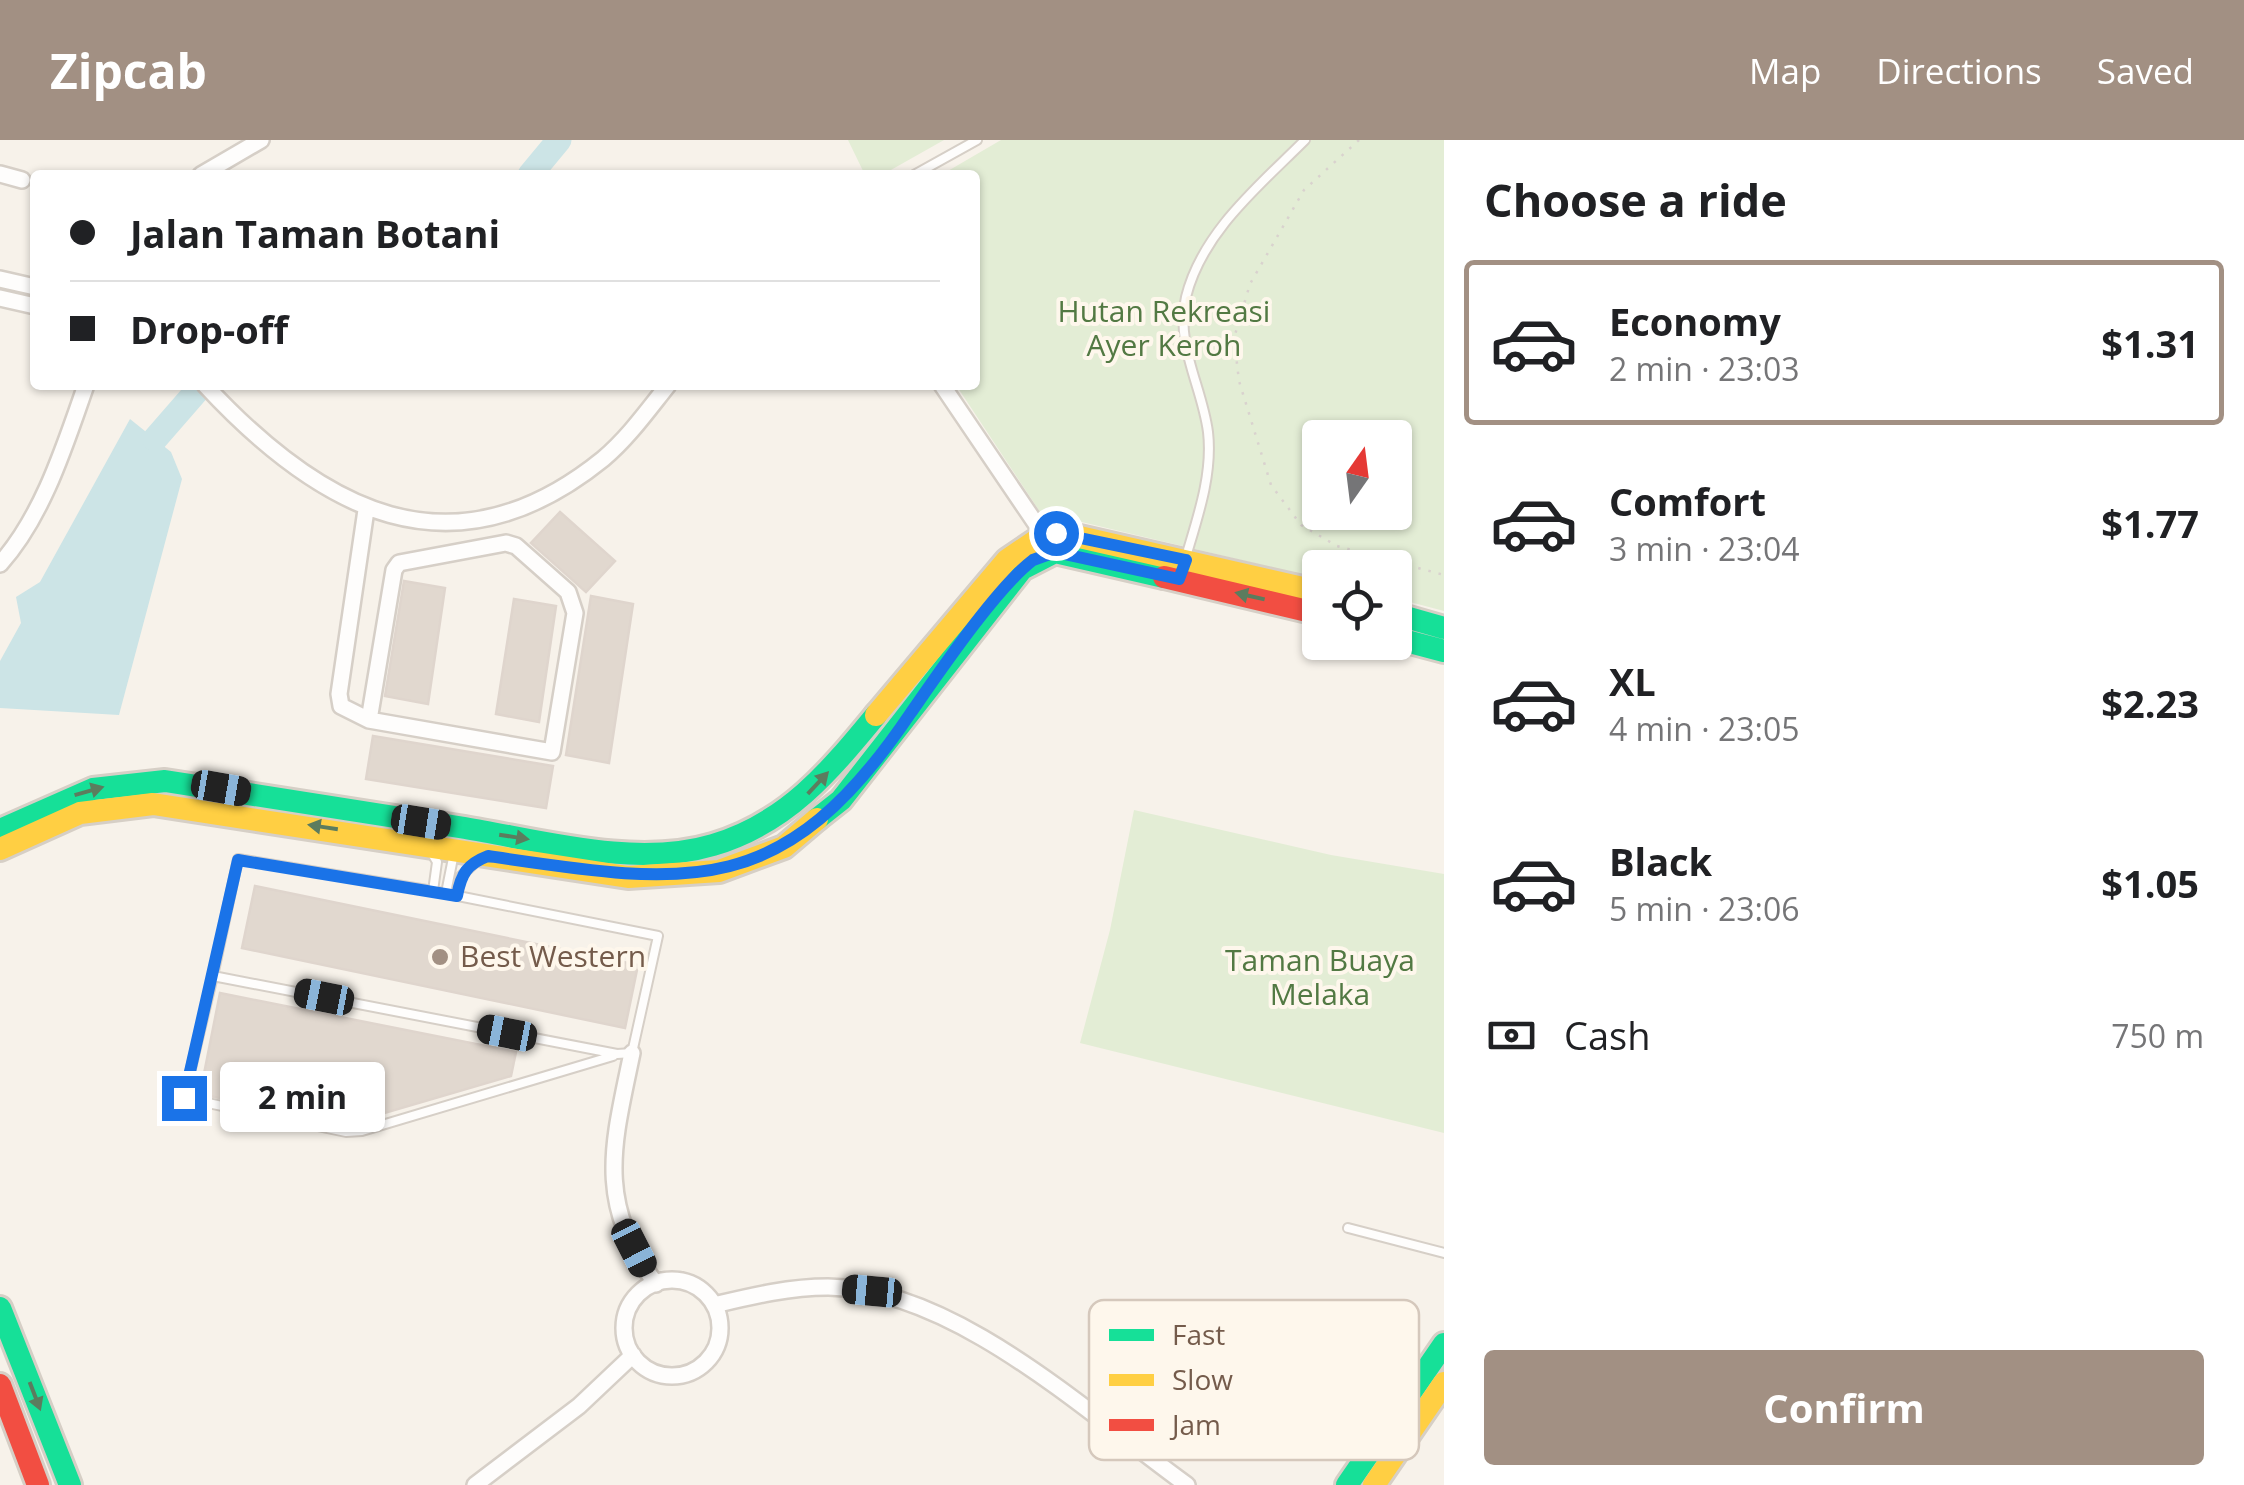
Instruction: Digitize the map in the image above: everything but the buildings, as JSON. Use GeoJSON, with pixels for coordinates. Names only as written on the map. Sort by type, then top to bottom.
{"type":"FeatureCollection","features":[{"type":"Feature","properties":{"kind":"main road"},"geometry":{"type":"LineString","coordinates":[[0,849],[80,813],[153,804],[624,852],[690,850],[745,834],[778,817],[813,790],[1006,560],[1075,536],[1302,608]]}},
{"type":"Feature","properties":{"kind":"main road"},"geometry":{"type":"LineString","coordinates":[[0,830],[69,797],[140,781],[221,788],[442,834],[454,849],[488,856],[628,876],[719,872],[784,847],[842,800],[1022,568],[1050,543]]}},
{"type":"Feature","properties":{"kind":"main road"},"geometry":{"type":"LineString","coordinates":[[1182,569],[1302,589]]}},
{"type":"Feature","properties":{"kind":"main road"},"geometry":{"type":"LineString","coordinates":[[1412,619],[1444,628]]}},
{"type":"Feature","properties":{"kind":"main road"},"geometry":{"type":"LineString","coordinates":[[1412,643],[1444,651]]}},
{"type":"Feature","properties":{"kind":"main road"},"geometry":{"type":"LineString","coordinates":[[0,1308],[70,1485]]}},
{"type":"Feature","properties":{"kind":"main road"},"geometry":{"type":"LineString","coordinates":[[1419,1380],[1444,1344]]}},
{"type":"Feature","properties":{"kind":"main road"},"geometry":{"type":"LineString","coordinates":[[1419,1419],[1444,1383]]}},
{"type":"Feature","properties":{"kind":"main road"},"geometry":{"type":"LineString","coordinates":[[0,1384],[38,1485]]}},
{"type":"Feature","properties":{"kind":"main road"},"geometry":{"type":"LineString","coordinates":[[1347,1485],[1364,1460]]}},
{"type":"Feature","properties":{"kind":"main road"},"geometry":{"type":"LineString","coordinates":[[1374,1485],[1391,1460]]}},
{"type":"Feature","properties":{"kind":"street"},"geometry":{"type":"LineString","coordinates":[[210,170],[261,140]]}},
{"type":"Feature","properties":{"kind":"street"},"geometry":{"type":"LineString","coordinates":[[0,174],[22,180]]}},
{"type":"Feature","properties":{"kind":"street"},"geometry":{"type":"LineString","coordinates":[[0,279],[30,285]]}},
{"type":"Feature","properties":{"kind":"street"},"geometry":{"type":"LineString","coordinates":[[0,298],[30,305]]}},
{"type":"Feature","properties":{"kind":"street"},"geometry":{"type":"LineString","coordinates":[[0,564],[21,536],[55,467],[84,390]]}},
{"type":"Feature","properties":{"kind":"street"},"geometry":{"type":"LineString","coordinates":[[210,390],[309,480],[366,510],[405,520],[456,521],[538,499],[606,456],[664,390]]}},
{"type":"Feature","properties":{"kind":"street"},"geometry":{"type":"LineString","coordinates":[[945,390],[1050,543]]}},
{"type":"Feature","properties":{"kind":"street"},"geometry":{"type":"LineString","coordinates":[[366,510],[339,694],[341,706],[369,720],[552,752],[575,613],[573,600],[533,560],[506,542],[399,563],[394,570],[369,720]]}},
{"type":"Feature","properties":{"kind":"street"},"geometry":{"type":"LineString","coordinates":[[625,1054],[611,1158],[614,1190],[624,1229],[656,1284]]}},
{"type":"Feature","properties":{"kind":"street"},"geometry":{"type":"LineString","coordinates":[[669,1280],[695,1286],[714,1304],[720,1332],[717,1347],[698,1369],[685,1375],[656,1373],[633,1356],[626,1342],[626,1314],[643,1290],[656,1284],[669,1280]]}},
{"type":"Feature","properties":{"kind":"street"},"geometry":{"type":"LineString","coordinates":[[714,1304],[788,1289],[830,1287],[872,1291],[930,1308],[989,1342],[1089,1415]]}},
{"type":"Feature","properties":{"kind":"street"},"geometry":{"type":"LineString","coordinates":[[475,1485],[579,1406],[633,1356]]}},
{"type":"Feature","properties":{"kind":"street"},"geometry":{"type":"LineString","coordinates":[[1152,1460],[1186,1485]]}},
{"type":"Feature","properties":{"kind":"lane"},"geometry":{"type":"LineString","coordinates":[[950,140],[955,153]]}},
{"type":"Feature","properties":{"kind":"lane"},"geometry":{"type":"LineString","coordinates":[[923,170],[977,140]]}},
{"type":"Feature","properties":{"kind":"lane"},"geometry":{"type":"LineString","coordinates":[[1182,569],[1208,462],[1208,431],[1185,348],[1186,295],[1228,216],[1305,140]]}},
{"type":"Feature","properties":{"kind":"lane"},"geometry":{"type":"LineString","coordinates":[[420,832],[438,862],[433,890]]}},
{"type":"Feature","properties":{"kind":"lane"},"geometry":{"type":"LineString","coordinates":[[446,894],[454,849]]}},
{"type":"Feature","properties":{"kind":"lane"},"geometry":{"type":"LineString","coordinates":[[457,896],[461,876],[471,862],[488,856]]}},
{"type":"Feature","properties":{"kind":"lane"},"geometry":{"type":"LineString","coordinates":[[238,860],[433,890],[658,936],[625,1054],[437,1110],[346,1132],[184,1098],[238,860]]}},
{"type":"Feature","properties":{"kind":"lane"},"geometry":{"type":"LineString","coordinates":[[214,976],[625,1054]]}},
{"type":"Feature","properties":{"kind":"lane"},"geometry":{"type":"LineString","coordinates":[[1348,1228],[1444,1253]]}},
{"type":"Feature","properties":{"kind":"path"},"geometry":{"type":"LineString","coordinates":[[1359,140],[1304,190],[1283,220],[1250,284],[1234,338],[1236,368],[1271,485],[1301,525],[1337,546],[1444,576]]}},
{"type":"Feature","properties":{"kind":"green space"},"geometry":{"type":"Polygon","coordinates":[[[848,140],[944,140],[891,170],[863,170],[848,140]]]}},
{"type":"Feature","properties":{"kind":"green space","name":"Hutan Rekreasi Ayer Keroh"},"geometry":{"type":"Polygon","coordinates":[[[1001,140],[1444,140],[1444,611],[1412,603],[1412,550],[1302,550],[1302,575],[1040,512],[959,390],[980,390],[980,170],[950,170],[1001,140]]]}},
{"type":"Feature","properties":{"kind":"green space","name":"Taman Buaya Melaka"},"geometry":{"type":"Polygon","coordinates":[[[1134,810],[1331,855],[1444,874],[1444,1133],[1080,1043],[1110,930],[1134,810]]]}},
{"type":"Feature","properties":{"kind":"water"},"geometry":{"type":"Polygon","coordinates":[[[130,419],[171,452],[182,479],[119,715],[0,708],[0,661],[21,623],[16,597],[40,582],[130,419]]]}},
{"type":"Feature","properties":{"kind":"waterway"},"geometry":{"type":"LineString","coordinates":[[534,170],[559,140]]}},
{"type":"Feature","properties":{"kind":"waterway"},"geometry":{"type":"LineString","coordinates":[[155,439],[198,390]]}},
{"type":"Feature","properties":{"kind":"traffic: fast"},"geometry":{"type":"LineString","coordinates":[[817,819],[841,800],[1022,569],[1055,552],[1164,577]]}},
{"type":"Feature","properties":{"kind":"traffic: fast"},"geometry":{"type":"LineString","coordinates":[[1412,619],[1444,628]]}},
{"type":"Feature","properties":{"kind":"traffic: fast"},"geometry":{"type":"LineString","coordinates":[[1412,643],[1444,651]]}},
{"type":"Feature","properties":{"kind":"traffic: fast"},"geometry":{"type":"LineString","coordinates":[[0,830],[93,789],[165,781],[589,850],[653,854],[683,851],[739,835],[785,809],[823,775],[876,715]]}},
{"type":"Feature","properties":{"kind":"traffic: fast"},"geometry":{"type":"LineString","coordinates":[[0,1308],[70,1485]]}},
{"type":"Feature","properties":{"kind":"traffic: fast"},"geometry":{"type":"LineString","coordinates":[[1419,1380],[1444,1344]]}},
{"type":"Feature","properties":{"kind":"traffic: fast"},"geometry":{"type":"LineString","coordinates":[[1347,1485],[1364,1460]]}},
{"type":"Feature","properties":{"kind":"traffic: slow"},"geometry":{"type":"LineString","coordinates":[[876,715],[1007,560],[1044,535],[1075,536],[1302,588]]}},
{"type":"Feature","properties":{"kind":"traffic: slow"},"geometry":{"type":"LineString","coordinates":[[0,849],[80,813],[153,804],[628,877],[719,871],[784,847],[817,819]]}},
{"type":"Feature","properties":{"kind":"traffic: slow"},"geometry":{"type":"LineString","coordinates":[[1419,1419],[1444,1383]]}},
{"type":"Feature","properties":{"kind":"traffic: slow"},"geometry":{"type":"LineString","coordinates":[[1374,1485],[1391,1460]]}},
{"type":"Feature","properties":{"kind":"traffic: jam"},"geometry":{"type":"LineString","coordinates":[[1164,577],[1302,610]]}},
{"type":"Feature","properties":{"kind":"traffic: jam"},"geometry":{"type":"LineString","coordinates":[[0,1385],[38,1485]]}},
{"type":"Feature","properties":{"kind":"place","name":"Best Western"},"geometry":{"type":"Point","coordinates":[440,957]}},
{"type":"Feature","properties":{"kind":"route"},"geometry":{"type":"LineString","coordinates":[[184,1098],[238,860],[457,896],[461,876],[471,862],[488,856],[628,876],[673,877],[719,872],[784,847],[842,800],[1022,568],[1033,560],[1055,552],[1179,579],[1186,560],[1056,533]]}}]}
